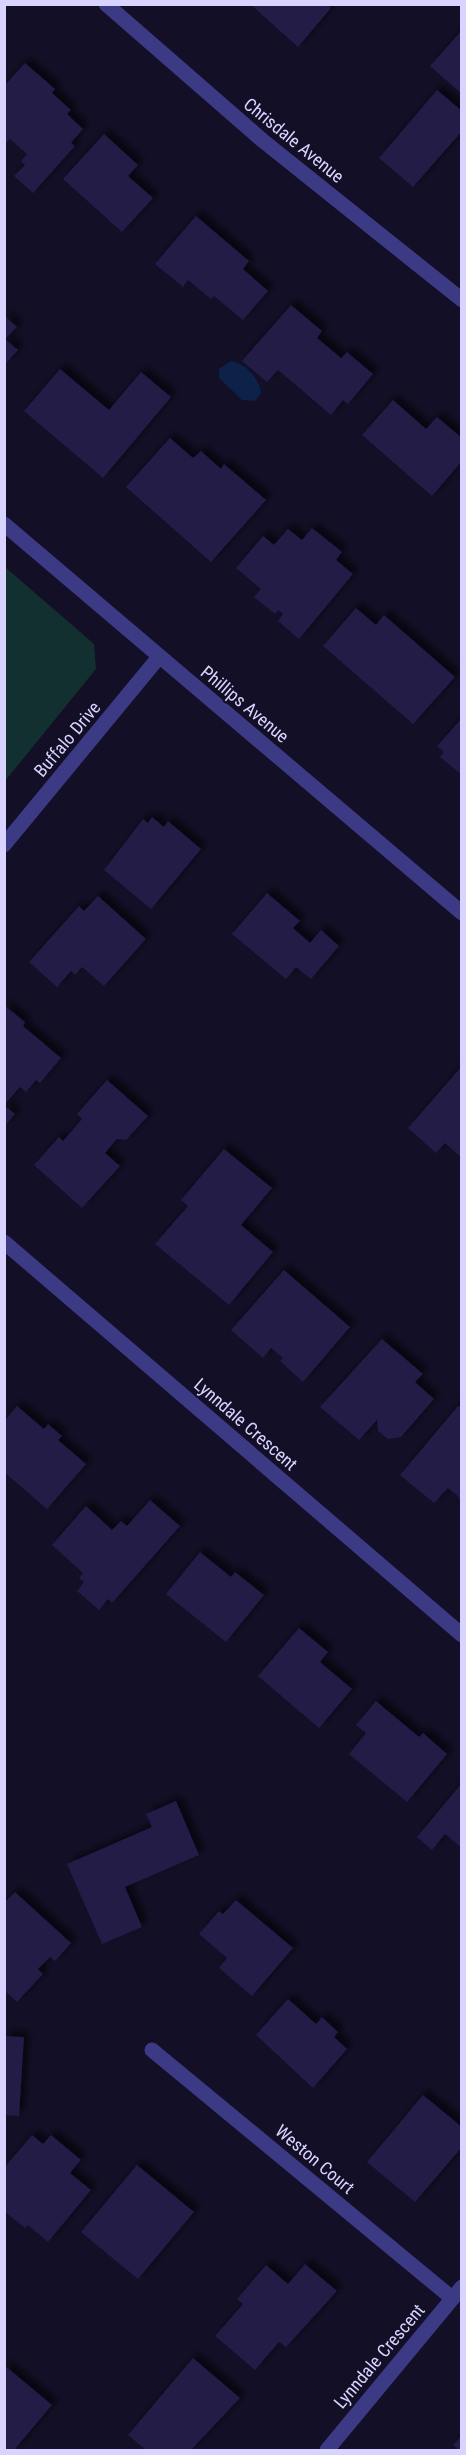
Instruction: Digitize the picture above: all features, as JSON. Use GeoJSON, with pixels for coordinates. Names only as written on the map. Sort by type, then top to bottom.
{"type":"FeatureCollection","features":[{"type":"Feature","properties":{"kind":"street","name":"Chrisdale Avenue"},"geometry":{"type":"LineString","coordinates":[[106,4],[262,140],[462,300]]}},
{"type":"Feature","properties":{"kind":"street","name":"Phillips Avenue"},"geometry":{"type":"LineString","coordinates":[[4,524],[462,913]]}},
{"type":"Feature","properties":{"kind":"street","name":"Buffalo Drive"},"geometry":{"type":"LineString","coordinates":[[4,845],[159,657]]}},
{"type":"Feature","properties":{"kind":"street","name":"Lynndale Crescent"},"geometry":{"type":"LineString","coordinates":[[4,1242],[462,1635]]}},
{"type":"Feature","properties":{"kind":"street","name":"Weston Court"},"geometry":{"type":"LineString","coordinates":[[153,2050],[457,2293]]}},
{"type":"Feature","properties":{"kind":"street","name":"Lynndale Crescent"},"geometry":{"type":"LineString","coordinates":[[327,2451],[457,2293]]}},
{"type":"Feature","properties":{"kind":"green space"},"geometry":{"type":"Polygon","coordinates":[[[5,567],[94,644],[96,669],[5,781],[5,567]]]}},
{"type":"Feature","properties":{"kind":"water"},"geometry":{"type":"Polygon","coordinates":[[[231,361],[246,368],[258,382],[261,393],[255,401],[242,400],[219,378],[219,369],[231,361]]]}},
{"type":"Feature","properties":{"kind":"building"},"geometry":{"type":"Polygon","coordinates":[[[250,4],[327,4],[331,8],[298,47],[250,4]]]}},
{"type":"Feature","properties":{"kind":"building"},"geometry":{"type":"Polygon","coordinates":[[[462,30],[462,94],[430,66],[462,30]]]}},
{"type":"Feature","properties":{"kind":"building"},"geometry":{"type":"Polygon","coordinates":[[[25,63],[55,89],[52,93],[71,110],[67,114],[83,129],[71,143],[75,146],[33,193],[14,176],[25,165],[21,161],[27,154],[10,139],[4,145],[4,86],[25,63]]]}},
{"type":"Feature","properties":{"kind":"building"},"geometry":{"type":"Polygon","coordinates":[[[437,90],[462,111],[462,131],[413,187],[379,158],[437,90]]]}},
{"type":"Feature","properties":{"kind":"building"},"geometry":{"type":"Polygon","coordinates":[[[104,134],[138,165],[128,176],[153,198],[122,232],[63,179],[104,134]]]}},
{"type":"Feature","properties":{"kind":"building"},"geometry":{"type":"Polygon","coordinates":[[[196,216],[249,261],[243,269],[268,291],[243,320],[214,296],[211,299],[188,280],[183,287],[155,264],[196,216]]]}},
{"type":"Feature","properties":{"kind":"building"},"geometry":{"type":"Polygon","coordinates":[[[291,305],[322,331],[317,338],[341,358],[347,352],[373,374],[348,404],[343,400],[331,415],[278,370],[267,382],[242,361],[291,305]]]}},
{"type":"Feature","properties":{"kind":"building"},"geometry":{"type":"Polygon","coordinates":[[[5,316],[17,327],[5,339],[18,350],[4,365],[5,316]]]}},
{"type":"Feature","properties":{"kind":"building"},"geometry":{"type":"Polygon","coordinates":[[[60,369],[109,410],[141,372],[171,397],[103,478],[24,411],[60,369]]]}},
{"type":"Feature","properties":{"kind":"building"},"geometry":{"type":"Polygon","coordinates":[[[393,400],[426,429],[437,417],[462,438],[462,461],[432,496],[362,435],[393,400]]]}},
{"type":"Feature","properties":{"kind":"building"},"geometry":{"type":"Polygon","coordinates":[[[170,438],[193,458],[201,451],[221,469],[224,464],[266,500],[211,562],[126,487],[170,438]]]}},
{"type":"Feature","properties":{"kind":"building"},"geometry":{"type":"Polygon","coordinates":[[[312,528],[342,552],[336,560],[353,574],[299,639],[278,621],[283,614],[279,610],[275,614],[254,597],[261,589],[236,568],[263,536],[274,545],[288,529],[302,540],[312,528]]]}},
{"type":"Feature","properties":{"kind":"building"},"geometry":{"type":"Polygon","coordinates":[[[356,608],[376,625],[384,615],[455,677],[413,724],[323,646],[356,608]]]}},
{"type":"Feature","properties":{"kind":"building"},"geometry":{"type":"Polygon","coordinates":[[[462,718],[462,775],[440,757],[444,752],[437,746],[462,718]]]}},
{"type":"Feature","properties":{"kind":"building"},"geometry":{"type":"Polygon","coordinates":[[[152,817],[164,827],[168,821],[201,849],[151,909],[104,870],[143,819],[148,823],[152,817]]]}},
{"type":"Feature","properties":{"kind":"building"},"geometry":{"type":"Polygon","coordinates":[[[267,893],[300,921],[293,928],[310,943],[321,930],[339,946],[311,979],[296,967],[286,979],[232,934],[267,893]]]}},
{"type":"Feature","properties":{"kind":"building"},"geometry":{"type":"Polygon","coordinates":[[[98,896],[146,939],[104,986],[82,967],[75,975],[71,971],[57,987],[29,962],[79,906],[84,911],[98,896]]]}},
{"type":"Feature","properties":{"kind":"building"},"geometry":{"type":"Polygon","coordinates":[[[4,1005],[25,1022],[23,1026],[61,1058],[40,1083],[36,1080],[26,1092],[20,1087],[4,1105],[4,1005]]]}},
{"type":"Feature","properties":{"kind":"building"},"geometry":{"type":"Polygon","coordinates":[[[462,1066],[462,1158],[445,1143],[436,1153],[408,1128],[462,1066]]]}},
{"type":"Feature","properties":{"kind":"building"},"geometry":{"type":"Polygon","coordinates":[[[107,1080],[148,1116],[126,1140],[117,1139],[105,1153],[120,1166],[82,1208],[34,1165],[59,1137],[63,1141],[82,1119],[77,1114],[107,1080]]]}},
{"type":"Feature","properties":{"kind":"building"},"geometry":{"type":"Polygon","coordinates":[[[4,1105],[15,1114],[4,1127],[4,1105]]]}},
{"type":"Feature","properties":{"kind":"building"},"geometry":{"type":"Polygon","coordinates":[[[224,1149],[272,1188],[241,1225],[273,1252],[229,1305],[155,1244],[188,1206],[181,1200],[224,1149]]]}},
{"type":"Feature","properties":{"kind":"building"},"geometry":{"type":"Polygon","coordinates":[[[284,1270],[350,1327],[303,1382],[280,1361],[283,1358],[271,1348],[263,1358],[231,1330],[284,1270]]]}},
{"type":"Feature","properties":{"kind":"building"},"geometry":{"type":"Polygon","coordinates":[[[382,1339],[423,1374],[415,1382],[434,1399],[401,1437],[388,1439],[378,1431],[377,1420],[359,1440],[320,1407],[382,1339]]]}},
{"type":"Feature","properties":{"kind":"building"},"geometry":{"type":"Polygon","coordinates":[[[17,1406],[44,1429],[48,1424],[62,1436],[58,1440],[86,1464],[47,1509],[4,1472],[4,1421],[17,1406]]]}},
{"type":"Feature","properties":{"kind":"building"},"geometry":{"type":"Polygon","coordinates":[[[458,1406],[462,1408],[462,1504],[458,1496],[448,1488],[434,1503],[400,1475],[458,1406]]]}},
{"type":"Feature","properties":{"kind":"building"},"geometry":{"type":"Polygon","coordinates":[[[150,1500],[180,1526],[112,1603],[108,1599],[99,1610],[77,1591],[84,1582],[79,1578],[83,1573],[52,1545],[86,1506],[112,1530],[121,1521],[127,1526],[150,1500]]]}},
{"type":"Feature","properties":{"kind":"building"},"geometry":{"type":"Polygon","coordinates":[[[200,1552],[231,1577],[235,1572],[264,1595],[226,1642],[166,1594],[200,1552]]]}},
{"type":"Feature","properties":{"kind":"building"},"geometry":{"type":"Polygon","coordinates":[[[299,1628],[328,1652],[320,1662],[352,1689],[319,1728],[258,1676],[299,1628]]]}},
{"type":"Feature","properties":{"kind":"building"},"geometry":{"type":"Polygon","coordinates":[[[376,1701],[419,1737],[423,1733],[447,1754],[407,1802],[349,1754],[366,1733],[356,1725],[376,1701]]]}},
{"type":"Feature","properties":{"kind":"building"},"geometry":{"type":"Polygon","coordinates":[[[462,1783],[462,1848],[445,1834],[432,1850],[417,1837],[462,1783]]]}},
{"type":"Feature","properties":{"kind":"building"},"geometry":{"type":"Polygon","coordinates":[[[176,1801],[199,1855],[125,1887],[142,1927],[102,1944],[67,1864],[152,1827],[146,1814],[176,1801]]]}},
{"type":"Feature","properties":{"kind":"building"},"geometry":{"type":"Polygon","coordinates":[[[15,1892],[71,1943],[55,1961],[50,1957],[38,1969],[43,1974],[17,2002],[4,1990],[4,1903],[15,1892]]]}},
{"type":"Feature","properties":{"kind":"building"},"geometry":{"type":"Polygon","coordinates":[[[236,1900],[293,1948],[252,1996],[219,1968],[227,1958],[199,1934],[219,1911],[223,1914],[236,1900]]]}},
{"type":"Feature","properties":{"kind":"building"},"geometry":{"type":"Polygon","coordinates":[[[288,1999],[316,2024],[322,2017],[338,2032],[334,2037],[347,2049],[313,2088],[256,2035],[288,1999]]]}},
{"type":"Feature","properties":{"kind":"building"},"geometry":{"type":"Polygon","coordinates":[[[4,2036],[24,2037],[19,2116],[4,2115],[4,2036]]]}},
{"type":"Feature","properties":{"kind":"building"},"geometry":{"type":"Polygon","coordinates":[[[423,2095],[462,2127],[462,2147],[415,2202],[367,2162],[423,2095]]]}},
{"type":"Feature","properties":{"kind":"building"},"geometry":{"type":"Polygon","coordinates":[[[32,2135],[43,2144],[51,2135],[81,2160],[70,2173],[91,2190],[48,2242],[28,2225],[25,2228],[4,2211],[4,2168],[32,2135]]]}},
{"type":"Feature","properties":{"kind":"building"},"geometry":{"type":"Polygon","coordinates":[[[137,2165],[194,2212],[138,2279],[81,2232],[137,2165]]]}},
{"type":"Feature","properties":{"kind":"building"},"geometry":{"type":"Polygon","coordinates":[[[305,2264],[337,2291],[286,2347],[279,2342],[255,2370],[215,2336],[243,2304],[237,2299],[266,2265],[288,2284],[305,2264]]]}},
{"type":"Feature","properties":{"kind":"building"},"geometry":{"type":"Polygon","coordinates":[[[193,2358],[240,2398],[191,2450],[146,2450],[128,2435],[193,2358]]]}},
{"type":"Feature","properties":{"kind":"building"},"geometry":{"type":"Polygon","coordinates":[[[4,2365],[52,2405],[14,2450],[4,2450],[4,2365]]]}},
{"type":"Feature","properties":{"kind":"building"},"geometry":{"type":"Polygon","coordinates":[[[462,2435],[462,2450],[459,2450],[453,2445],[462,2435]]]}}]}
